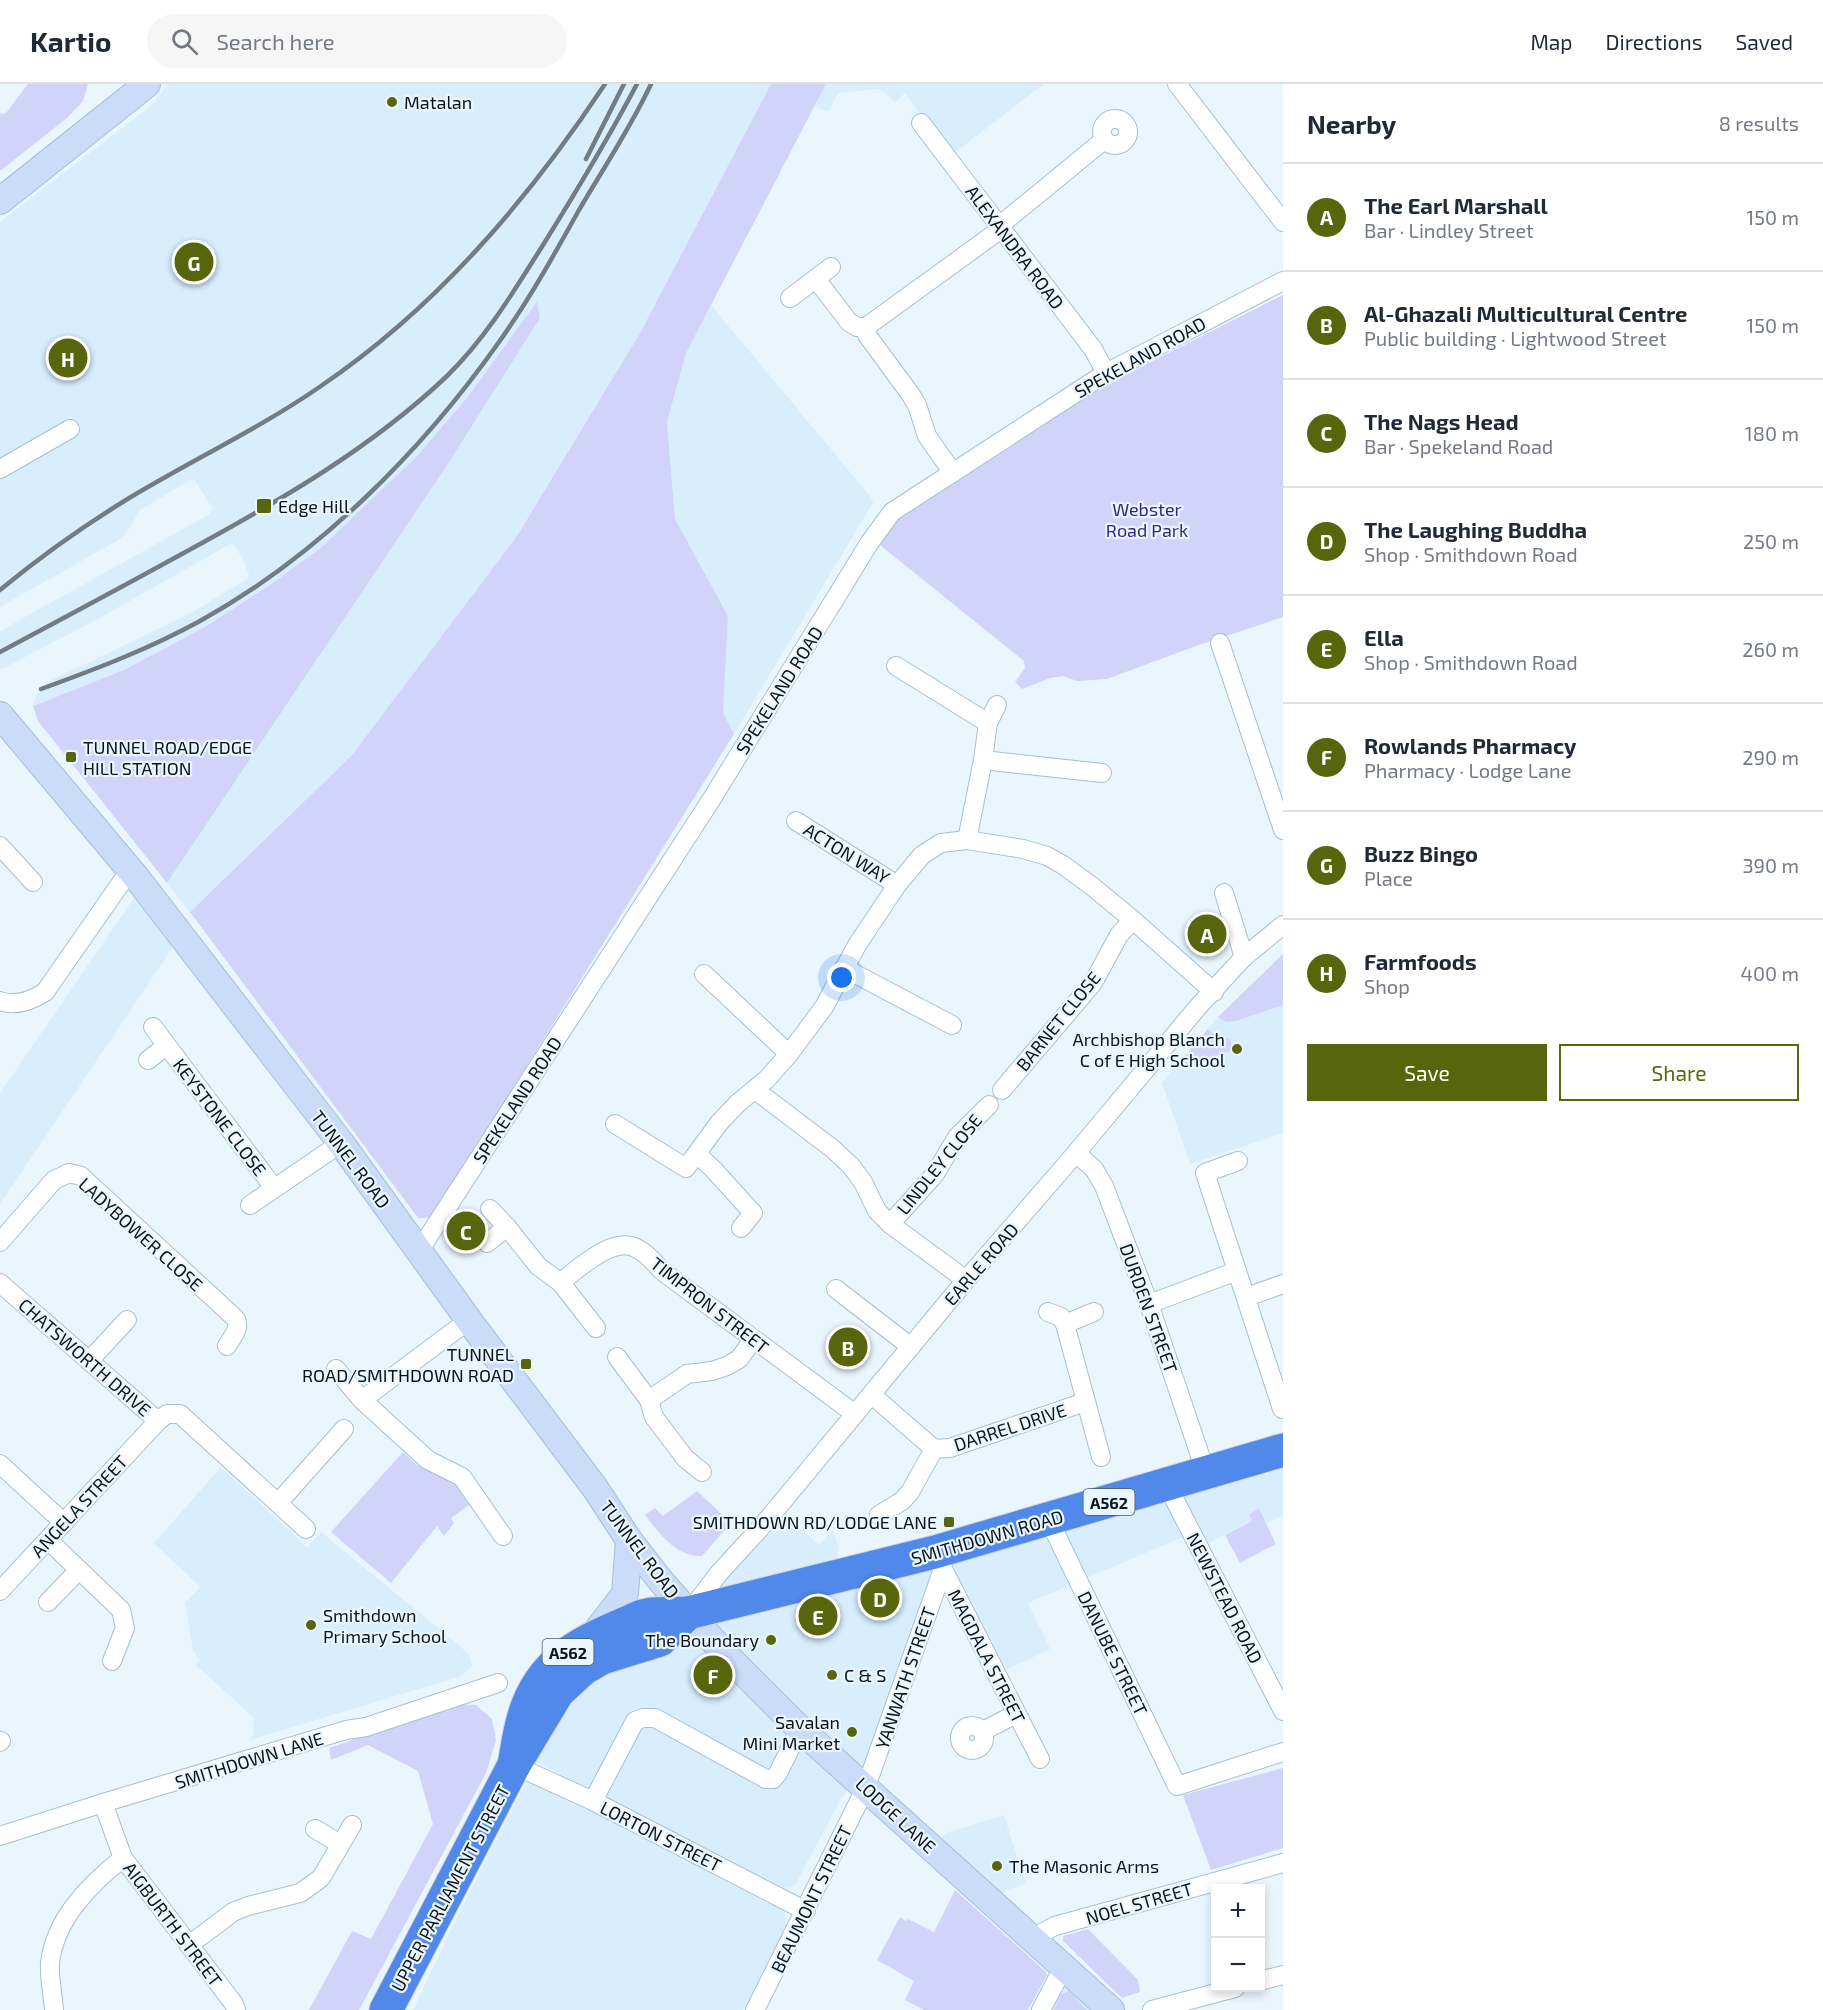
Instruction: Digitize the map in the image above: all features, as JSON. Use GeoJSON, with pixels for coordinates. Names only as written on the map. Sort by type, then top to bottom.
{"type":"FeatureCollection","features":[{"type":"Feature","properties":{"kind":"highway","name":"SMITHDOWN ROAD"},"geometry":{"type":"LineString","coordinates":[[688,1613],[939,1561],[1049,1520],[1283,1451]]}},
{"type":"Feature","properties":{"kind":"highway","name":"UPPER PARLIAMENT STREET"},"geometry":{"type":"LineString","coordinates":[[514,1765],[524,1715],[532,1695],[547,1672],[559,1659],[592,1637],[651,1614],[688,1613]]}},
{"type":"Feature","properties":{"kind":"highway","name":"UPPER PARLIAMENT STREET"},"geometry":{"type":"LineString","coordinates":[[386,2010],[514,1765],[558,1692],[583,1669],[602,1658],[660,1640],[688,1613]]}},
{"type":"Feature","properties":{"kind":"main road"},"geometry":{"type":"LineString","coordinates":[[0,201],[147,84]]}},
{"type":"Feature","properties":{"kind":"main road","name":"TUNNEL ROAD"},"geometry":{"type":"LineString","coordinates":[[0,715],[133,873],[341,1143],[469,1320],[595,1488],[630,1540],[688,1613]]}},
{"type":"Feature","properties":{"kind":"main road"},"geometry":{"type":"LineString","coordinates":[[592,1637],[625,1594],[630,1540]]}},
{"type":"Feature","properties":{"kind":"main road","name":"LODGE LANE"},"geometry":{"type":"LineString","coordinates":[[688,1613],[724,1653],[800,1729],[1111,2010]]}},
{"type":"Feature","properties":{"kind":"street"},"geometry":{"type":"LineString","coordinates":[[1177,84],[1283,222]]}},
{"type":"Feature","properties":{"kind":"street","name":"ALEXANDRA ROAD"},"geometry":{"type":"LineString","coordinates":[[921,123],[1093,350],[1106,373]]}},
{"type":"Feature","properties":{"kind":"street"},"geometry":{"type":"LineString","coordinates":[[816,279],[849,322],[857,327],[866,327],[1000,227],[1104,140]]}},
{"type":"Feature","properties":{"kind":"street"},"geometry":{"type":"LineString","coordinates":[[790,298],[831,267]]}},
{"type":"Feature","properties":{"kind":"street","name":"SPEKELAND ROAD"},"geometry":{"type":"LineString","coordinates":[[419,1251],[711,800],[881,526],[892,512],[1106,373],[1283,281]]}},
{"type":"Feature","properties":{"kind":"street"},"geometry":{"type":"LineString","coordinates":[[866,327],[867,335],[917,405],[927,436],[953,472]]}},
{"type":"Feature","properties":{"kind":"street"},"geometry":{"type":"LineString","coordinates":[[0,469],[70,429]]}},
{"type":"Feature","properties":{"kind":"street"},"geometry":{"type":"LineString","coordinates":[[1220,643],[1283,830]]}},
{"type":"Feature","properties":{"kind":"street"},"geometry":{"type":"LineString","coordinates":[[896,666],[988,723]]}},
{"type":"Feature","properties":{"kind":"street"},"geometry":{"type":"LineString","coordinates":[[967,840],[988,723],[997,705]]}},
{"type":"Feature","properties":{"kind":"street"},"geometry":{"type":"LineString","coordinates":[[983,760],[1102,773]]}},
{"type":"Feature","properties":{"kind":"street","name":"ACTON WAY"},"geometry":{"type":"LineString","coordinates":[[796,821],[897,885]]}},
{"type":"Feature","properties":{"kind":"street"},"geometry":{"type":"LineString","coordinates":[[692,1161],[719,1124],[738,1103],[761,1084],[789,1054],[824,1007],[868,926],[897,885],[922,855],[941,843],[967,840],[1023,849],[1047,856],[1092,887],[1133,920],[1214,992]]}},
{"type":"Feature","properties":{"kind":"street"},"geometry":{"type":"LineString","coordinates":[[0,846],[33,882]]}},
{"type":"Feature","properties":{"kind":"street"},"geometry":{"type":"LineString","coordinates":[[0,1001],[18,1004],[32,1001],[45,992],[133,873]]}},
{"type":"Feature","properties":{"kind":"street"},"geometry":{"type":"LineString","coordinates":[[1224,893],[1244,957]]}},
{"type":"Feature","properties":{"kind":"street","name":"BARNET CLOSE"},"geometry":{"type":"LineString","coordinates":[[1002,1090],[1093,983],[1119,935],[1133,920]]}},
{"type":"Feature","properties":{"kind":"street","name":"EARLE ROAD"},"geometry":{"type":"LineString","coordinates":[[688,1613],[719,1573],[763,1525],[873,1395],[966,1280],[1197,1008],[1244,957],[1283,925]]}},
{"type":"Feature","properties":{"kind":"street"},"geometry":{"type":"LineString","coordinates":[[844,968],[952,1025]]}},
{"type":"Feature","properties":{"kind":"street"},"geometry":{"type":"LineString","coordinates":[[704,974],[789,1054]]}},
{"type":"Feature","properties":{"kind":"street","name":"KEYSTONE CLOSE"},"geometry":{"type":"LineString","coordinates":[[153,1027],[274,1188]]}},
{"type":"Feature","properties":{"kind":"street","name":"KEYSTONE CLOSE"},"geometry":{"type":"LineString","coordinates":[[148,1060],[166,1046]]}},
{"type":"Feature","properties":{"kind":"street"},"geometry":{"type":"LineString","coordinates":[[761,1084],[851,1166],[863,1182],[877,1211],[890,1224],[966,1280]]}},
{"type":"Feature","properties":{"kind":"street","name":"LINDLEY CLOSE"},"geometry":{"type":"LineString","coordinates":[[890,1224],[935,1174],[957,1137],[988,1105]]}},
{"type":"Feature","properties":{"kind":"street"},"geometry":{"type":"LineString","coordinates":[[615,1124],[713,1169],[753,1214],[741,1228]]}},
{"type":"Feature","properties":{"kind":"street","name":"KEYSTONE CLOSE"},"geometry":{"type":"LineString","coordinates":[[250,1204],[341,1143]]}},
{"type":"Feature","properties":{"kind":"street","name":"DURDEN STREET"},"geometry":{"type":"LineString","coordinates":[[1076,1153],[1094,1169],[1104,1186],[1149,1304],[1206,1473]]}},
{"type":"Feature","properties":{"kind":"street"},"geometry":{"type":"LineString","coordinates":[[1238,1161],[1205,1173],[1282,1409]]}},
{"type":"Feature","properties":{"kind":"street","name":"LADYBOWER CLOSE"},"geometry":{"type":"LineString","coordinates":[[0,1242],[54,1180],[69,1173],[81,1176],[236,1319],[238,1325],[236,1332],[227,1346]]}},
{"type":"Feature","properties":{"kind":"street"},"geometry":{"type":"LineString","coordinates":[[490,1209],[538,1266],[561,1283],[596,1329]]}},
{"type":"Feature","properties":{"kind":"street"},"geometry":{"type":"LineString","coordinates":[[487,1243],[507,1227]]}},
{"type":"Feature","properties":{"kind":"street","name":"TIMPRON STREET"},"geometry":{"type":"LineString","coordinates":[[561,1283],[573,1271],[610,1247],[627,1244],[648,1256],[662,1270],[753,1340],[855,1414]]}},
{"type":"Feature","properties":{"kind":"street"},"geometry":{"type":"LineString","coordinates":[[1149,1304],[1237,1271]]}},
{"type":"Feature","properties":{"kind":"street","name":"CHATSWORTH DRIVE"},"geometry":{"type":"LineString","coordinates":[[0,1283],[158,1421],[167,1414],[180,1414],[306,1529]]}},
{"type":"Feature","properties":{"kind":"street"},"geometry":{"type":"LineString","coordinates":[[1247,1297],[1283,1284]]}},
{"type":"Feature","properties":{"kind":"street"},"geometry":{"type":"LineString","coordinates":[[836,1289],[911,1347]]}},
{"type":"Feature","properties":{"kind":"street"},"geometry":{"type":"LineString","coordinates":[[1048,1312],[1061,1317],[1065,1324],[1101,1457]]}},
{"type":"Feature","properties":{"kind":"street"},"geometry":{"type":"LineString","coordinates":[[1065,1324],[1094,1312]]}},
{"type":"Feature","properties":{"kind":"street"},"geometry":{"type":"LineString","coordinates":[[89,1361],[127,1320]]}},
{"type":"Feature","properties":{"kind":"street"},"geometry":{"type":"LineString","coordinates":[[362,1400],[469,1320]]}},
{"type":"Feature","properties":{"kind":"street"},"geometry":{"type":"LineString","coordinates":[[649,1400],[687,1374],[712,1371],[727,1366],[739,1359],[753,1340]]}},
{"type":"Feature","properties":{"kind":"street"},"geometry":{"type":"LineString","coordinates":[[617,1357],[649,1400],[654,1417],[685,1458],[702,1472]]}},
{"type":"Feature","properties":{"kind":"street"},"geometry":{"type":"LineString","coordinates":[[336,1370],[362,1400],[428,1460],[462,1477],[503,1536]]}},
{"type":"Feature","properties":{"kind":"street","name":"DARREL DRIVE"},"geometry":{"type":"LineString","coordinates":[[873,1395],[934,1449],[950,1448],[1085,1402]]}},
{"type":"Feature","properties":{"kind":"street","name":"ANGELA STREET"},"geometry":{"type":"LineString","coordinates":[[0,1591],[158,1421]]}},
{"type":"Feature","properties":{"kind":"street"},"geometry":{"type":"LineString","coordinates":[[278,1503],[344,1429]]}},
{"type":"Feature","properties":{"kind":"street","name":"DARREL DRIVE"},"geometry":{"type":"LineString","coordinates":[[879,1515],[902,1501],[910,1492],[934,1449]]}},
{"type":"Feature","properties":{"kind":"street"},"geometry":{"type":"LineString","coordinates":[[0,1464],[64,1523]]}},
{"type":"Feature","properties":{"kind":"street","name":"NEWSTEAD ROAD"},"geometry":{"type":"LineString","coordinates":[[1167,1485],[1283,1711]]}},
{"type":"Feature","properties":{"kind":"street","name":"DANUBE STREET"},"geometry":{"type":"LineString","coordinates":[[1049,1520],[1177,1786],[1283,1752]]}},
{"type":"Feature","properties":{"kind":"street"},"geometry":{"type":"LineString","coordinates":[[48,1540],[120,1610],[132,1625],[112,1661]]}},
{"type":"Feature","properties":{"kind":"street","name":"MAGDALA STREET"},"geometry":{"type":"LineString","coordinates":[[939,1561],[1040,1759]]}},
{"type":"Feature","properties":{"kind":"street","name":"YANWATH STREET"},"geometry":{"type":"LineString","coordinates":[[866,1787],[939,1561]]}},
{"type":"Feature","properties":{"kind":"street"},"geometry":{"type":"LineString","coordinates":[[48,1602],[79,1570]]}},
{"type":"Feature","properties":{"kind":"street","name":"SMITHDOWN LANE"},"geometry":{"type":"LineString","coordinates":[[0,1836],[346,1730],[366,1727],[498,1683]]}},
{"type":"Feature","properties":{"kind":"street"},"geometry":{"type":"LineString","coordinates":[[983,1731],[1016,1714]]}},
{"type":"Feature","properties":{"kind":"street"},"geometry":{"type":"LineString","coordinates":[[593,1802],[635,1722],[643,1718],[655,1718],[766,1779],[773,1779],[778,1773],[800,1729]]}},
{"type":"Feature","properties":{"kind":"street","name":"LORTON STREET"},"geometry":{"type":"LineString","coordinates":[[514,1765],[593,1802],[806,1911]]}},
{"type":"Feature","properties":{"kind":"street","name":"BEAUMONT STREET"},"geometry":{"type":"LineString","coordinates":[[755,2010],[866,1787]]}},
{"type":"Feature","properties":{"kind":"street","name":"AIGBURTH STREET"},"geometry":{"type":"LineString","coordinates":[[103,1803],[123,1858],[234,2004],[236,2010]]}},
{"type":"Feature","properties":{"kind":"street"},"geometry":{"type":"LineString","coordinates":[[189,1945],[233,1912],[300,1893],[321,1878],[352,1825]]}},
{"type":"Feature","properties":{"kind":"street"},"geometry":{"type":"LineString","coordinates":[[315,1829],[340,1844]]}},
{"type":"Feature","properties":{"kind":"street"},"geometry":{"type":"LineString","coordinates":[[54,2010],[50,1965],[55,1938],[78,1900],[96,1880],[123,1858]]}},
{"type":"Feature","properties":{"kind":"street","name":"NOEL STREET"},"geometry":{"type":"LineString","coordinates":[[1032,1938],[1055,1926],[1283,1863]]}},
{"type":"Feature","properties":{"kind":"street"},"geometry":{"type":"LineString","coordinates":[[1041,2010],[1064,1966]]}},
{"type":"Feature","properties":{"kind":"street"},"geometry":{"type":"LineString","coordinates":[[1265,1980],[1283,1975]]}},
{"type":"Feature","properties":{"kind":"street"},"geometry":{"type":"LineString","coordinates":[[1152,2010],[1220,1992]]}},
{"type":"Feature","properties":{"kind":"shaded area"},"geometry":{"type":"Polygon","coordinates":[[[168,84],[771,84],[640,333],[517,536],[352,755],[190,912],[167,883],[449,461],[540,318],[537,303],[466,399],[416,457],[322,547],[267,588],[205,627],[124,670],[33,706],[36,695],[50,681],[189,614],[247,579],[249,575],[241,556],[232,543],[96,620],[0,668],[0,631],[210,514],[212,508],[195,480],[189,481],[140,510],[126,534],[115,542],[0,607],[0,222],[153,104],[168,84]]]}},
{"type":"Feature","properties":{"kind":"shaded area"},"geometry":{"type":"Polygon","coordinates":[[[826,84],[1044,84],[954,153],[926,123],[905,93],[894,103],[879,89],[838,93],[828,112],[814,106],[826,84]]]}},
{"type":"Feature","properties":{"kind":"shaded area"},"geometry":{"type":"Polygon","coordinates":[[[711,305],[874,501],[734,734],[723,713],[728,616],[675,519],[667,422],[686,353],[711,305]]]}},
{"type":"Feature","properties":{"kind":"shaded area"},"geometry":{"type":"Polygon","coordinates":[[[134,898],[173,947],[0,1204],[0,1093],[134,898]]]}},
{"type":"Feature","properties":{"kind":"shaded area","name":"Archbishop Blanch C of E High School"},"geometry":{"type":"Polygon","coordinates":[[[1283,954],[1283,1133],[1190,1164],[1162,1083],[1218,1017],[1283,954]]]}},
{"type":"Feature","properties":{"kind":"shaded area"},"geometry":{"type":"Polygon","coordinates":[[[1283,1459],[1283,1515],[1266,1524],[1259,1510],[1249,1514],[1252,1520],[1209,1543],[1188,1535],[1028,1603],[1050,1649],[1006,1670],[962,1585],[926,1590],[869,1758],[840,1801],[795,1885],[791,1888],[783,1887],[533,1759],[564,1696],[670,1641],[749,1543],[768,1536],[784,1517],[820,1545],[833,1529],[839,1549],[832,1591],[1283,1459]]]}},
{"type":"Feature","properties":{"kind":"shaded area","name":"Smithdown Primary School"},"geometry":{"type":"Polygon","coordinates":[[[221,1467],[307,1547],[321,1532],[460,1646],[470,1656],[472,1666],[458,1677],[250,1740],[254,1733],[253,1717],[196,1665],[200,1660],[193,1651],[185,1603],[200,1587],[154,1543],[221,1467]]]}},
{"type":"Feature","properties":{"kind":"shaded area"},"geometry":{"type":"Polygon","coordinates":[[[529,1777],[673,1847],[675,1854],[767,1903],[776,1899],[784,1907],[786,1926],[743,2010],[413,2010],[454,1923],[529,1777]]]}},
{"type":"Feature","properties":{"kind":"shaded area"},"geometry":{"type":"Polygon","coordinates":[[[1004,1815],[1026,1884],[1006,1890],[1001,1895],[941,1839],[946,1833],[1004,1815]]]}},
{"type":"Feature","properties":{"kind":"shaded area"},"geometry":{"type":"Polygon","coordinates":[[[1065,1986],[1098,2010],[1048,2010],[1062,1987],[1065,1986]]]}},
{"type":"Feature","properties":{"kind":"green space"},"geometry":{"type":"Polygon","coordinates":[[[28,84],[88,84],[83,101],[67,118],[0,171],[0,114],[6,113],[28,84]]]}},
{"type":"Feature","properties":{"kind":"green space"},"geometry":{"type":"Polygon","coordinates":[[[771,84],[826,84],[686,353],[667,422],[675,519],[728,616],[723,713],[734,734],[432,1218],[418,1218],[190,912],[352,755],[517,536],[640,333],[771,84]]]}},
{"type":"Feature","properties":{"kind":"green space","name":"Webster Road Park"},"geometry":{"type":"Polygon","coordinates":[[[1283,295],[1283,617],[1107,679],[1077,681],[1063,676],[1050,678],[1022,689],[1015,682],[1025,668],[1024,661],[880,545],[899,515],[1063,411],[1123,376],[1283,295]]]}},
{"type":"Feature","properties":{"kind":"green space"},"geometry":{"type":"Polygon","coordinates":[[[537,302],[540,318],[449,462],[167,883],[38,721],[33,706],[124,670],[205,627],[270,585],[322,547],[416,457],[466,399],[537,302]]]}},
{"type":"Feature","properties":{"kind":"green space"},"geometry":{"type":"Polygon","coordinates":[[[1283,954],[1283,1005],[1236,1021],[1226,1022],[1218,1017],[1283,954]]]}},
{"type":"Feature","properties":{"kind":"green space"},"geometry":{"type":"Polygon","coordinates":[[[1208,1029],[1214,1035],[1230,1039],[1233,1050],[1174,1069],[1208,1029]]]}},
{"type":"Feature","properties":{"kind":"green space"},"geometry":{"type":"Polygon","coordinates":[[[403,1452],[417,1465],[454,1483],[469,1505],[451,1518],[454,1523],[444,1536],[437,1526],[391,1583],[331,1532],[403,1452]]]}},
{"type":"Feature","properties":{"kind":"green space"},"geometry":{"type":"Polygon","coordinates":[[[697,1491],[731,1523],[702,1556],[684,1553],[669,1543],[645,1515],[655,1508],[663,1516],[697,1491]]]}},
{"type":"Feature","properties":{"kind":"green space"},"geometry":{"type":"Polygon","coordinates":[[[1259,1509],[1276,1544],[1240,1563],[1225,1535],[1252,1521],[1249,1514],[1259,1509]]]}},
{"type":"Feature","properties":{"kind":"green space"},"geometry":{"type":"Polygon","coordinates":[[[457,1704],[476,1705],[492,1719],[496,1740],[486,1773],[359,2010],[309,2010],[352,1931],[371,1939],[433,1824],[418,1771],[368,1745],[331,1760],[329,1748],[457,1704]]]}},
{"type":"Feature","properties":{"kind":"green space"},"geometry":{"type":"Polygon","coordinates":[[[1283,1768],[1283,1848],[1211,1870],[1183,1795],[1283,1768]]]}},
{"type":"Feature","properties":{"kind":"green space"},"geometry":{"type":"Polygon","coordinates":[[[955,1890],[1046,1972],[1047,1975],[1028,2010],[924,2010],[905,2000],[914,1981],[877,1960],[900,1917],[934,1932],[955,1890]]]}},
{"type":"Feature","properties":{"kind":"green space"},"geometry":{"type":"Polygon","coordinates":[[[1088,1929],[1138,1980],[1140,1992],[1122,1998],[1063,1941],[1063,1936],[1088,1929]]]}},
{"type":"Feature","properties":{"kind":"green space"},"geometry":{"type":"Polygon","coordinates":[[[1069,1991],[1087,2010],[1054,2010],[1061,1994],[1069,1991]]]}},
{"type":"Feature","properties":{"kind":"railway"},"geometry":{"type":"LineString","coordinates":[[0,590],[46,554],[110,510],[297,402],[363,355],[403,322],[442,286],[512,210],[605,84]]}},
{"type":"Feature","properties":{"kind":"railway"},"geometry":{"type":"LineString","coordinates":[[586,159],[624,84]]}},
{"type":"Feature","properties":{"kind":"railway"},"geometry":{"type":"LineString","coordinates":[[0,652],[285,496],[353,452],[417,403],[461,361],[499,313],[580,185],[637,84]]}},
{"type":"Feature","properties":{"kind":"railway"},"geometry":{"type":"LineString","coordinates":[[41,689],[142,650],[200,621],[244,595],[286,565],[365,498],[402,461],[469,383],[510,326],[626,132],[651,84]]}},
{"type":"Feature","properties":{"kind":"place","name":"Matalan"},"geometry":{"type":"Point","coordinates":[392,102]}},
{"type":"Feature","properties":{"kind":"place","name":"Buzz Bingo"},"geometry":{"type":"Point","coordinates":[194,262]}},
{"type":"Feature","properties":{"kind":"place","name":"Farmfoods"},"geometry":{"type":"Point","coordinates":[68,358]}},
{"type":"Feature","properties":{"kind":"place","name":"Edge Hill"},"geometry":{"type":"Point","coordinates":[264,506]}},
{"type":"Feature","properties":{"kind":"place","name":"TUNNEL ROAD/EDGE HILL STATION"},"geometry":{"type":"Point","coordinates":[71,757]}},
{"type":"Feature","properties":{"kind":"place","name":"The Earl Marshall"},"geometry":{"type":"Point","coordinates":[1207,934]}},
{"type":"Feature","properties":{"kind":"place","name":"Archbishop Blanch C of E High School"},"geometry":{"type":"Point","coordinates":[1237,1049]}},
{"type":"Feature","properties":{"kind":"place","name":"The Nags Head"},"geometry":{"type":"Point","coordinates":[466,1231]}},
{"type":"Feature","properties":{"kind":"place","name":"Al-Ghazali Multicultural Centre"},"geometry":{"type":"Point","coordinates":[848,1347]}},
{"type":"Feature","properties":{"kind":"place","name":"TUNNEL ROAD/SMITHDOWN ROAD"},"geometry":{"type":"Point","coordinates":[526,1364]}},
{"type":"Feature","properties":{"kind":"place","name":"SMITHDOWN RD/LODGE LANE"},"geometry":{"type":"Point","coordinates":[949,1522]}},
{"type":"Feature","properties":{"kind":"place","name":"The Laughing Buddha"},"geometry":{"type":"Point","coordinates":[880,1598]}},
{"type":"Feature","properties":{"kind":"place","name":"Ella"},"geometry":{"type":"Point","coordinates":[818,1616]}},
{"type":"Feature","properties":{"kind":"place","name":"Smithdown Primary School"},"geometry":{"type":"Point","coordinates":[311,1625]}},
{"type":"Feature","properties":{"kind":"place","name":"The Boundary"},"geometry":{"type":"Point","coordinates":[771,1640]}},
{"type":"Feature","properties":{"kind":"place","name":"Rowlands Pharmacy"},"geometry":{"type":"Point","coordinates":[713,1675]}},
{"type":"Feature","properties":{"kind":"place","name":"C & S"},"geometry":{"type":"Point","coordinates":[832,1675]}},
{"type":"Feature","properties":{"kind":"place","name":"Savalan Mini Market"},"geometry":{"type":"Point","coordinates":[852,1732]}},
{"type":"Feature","properties":{"kind":"place","name":"The Masonic Arms"},"geometry":{"type":"Point","coordinates":[997,1866]}}]}
